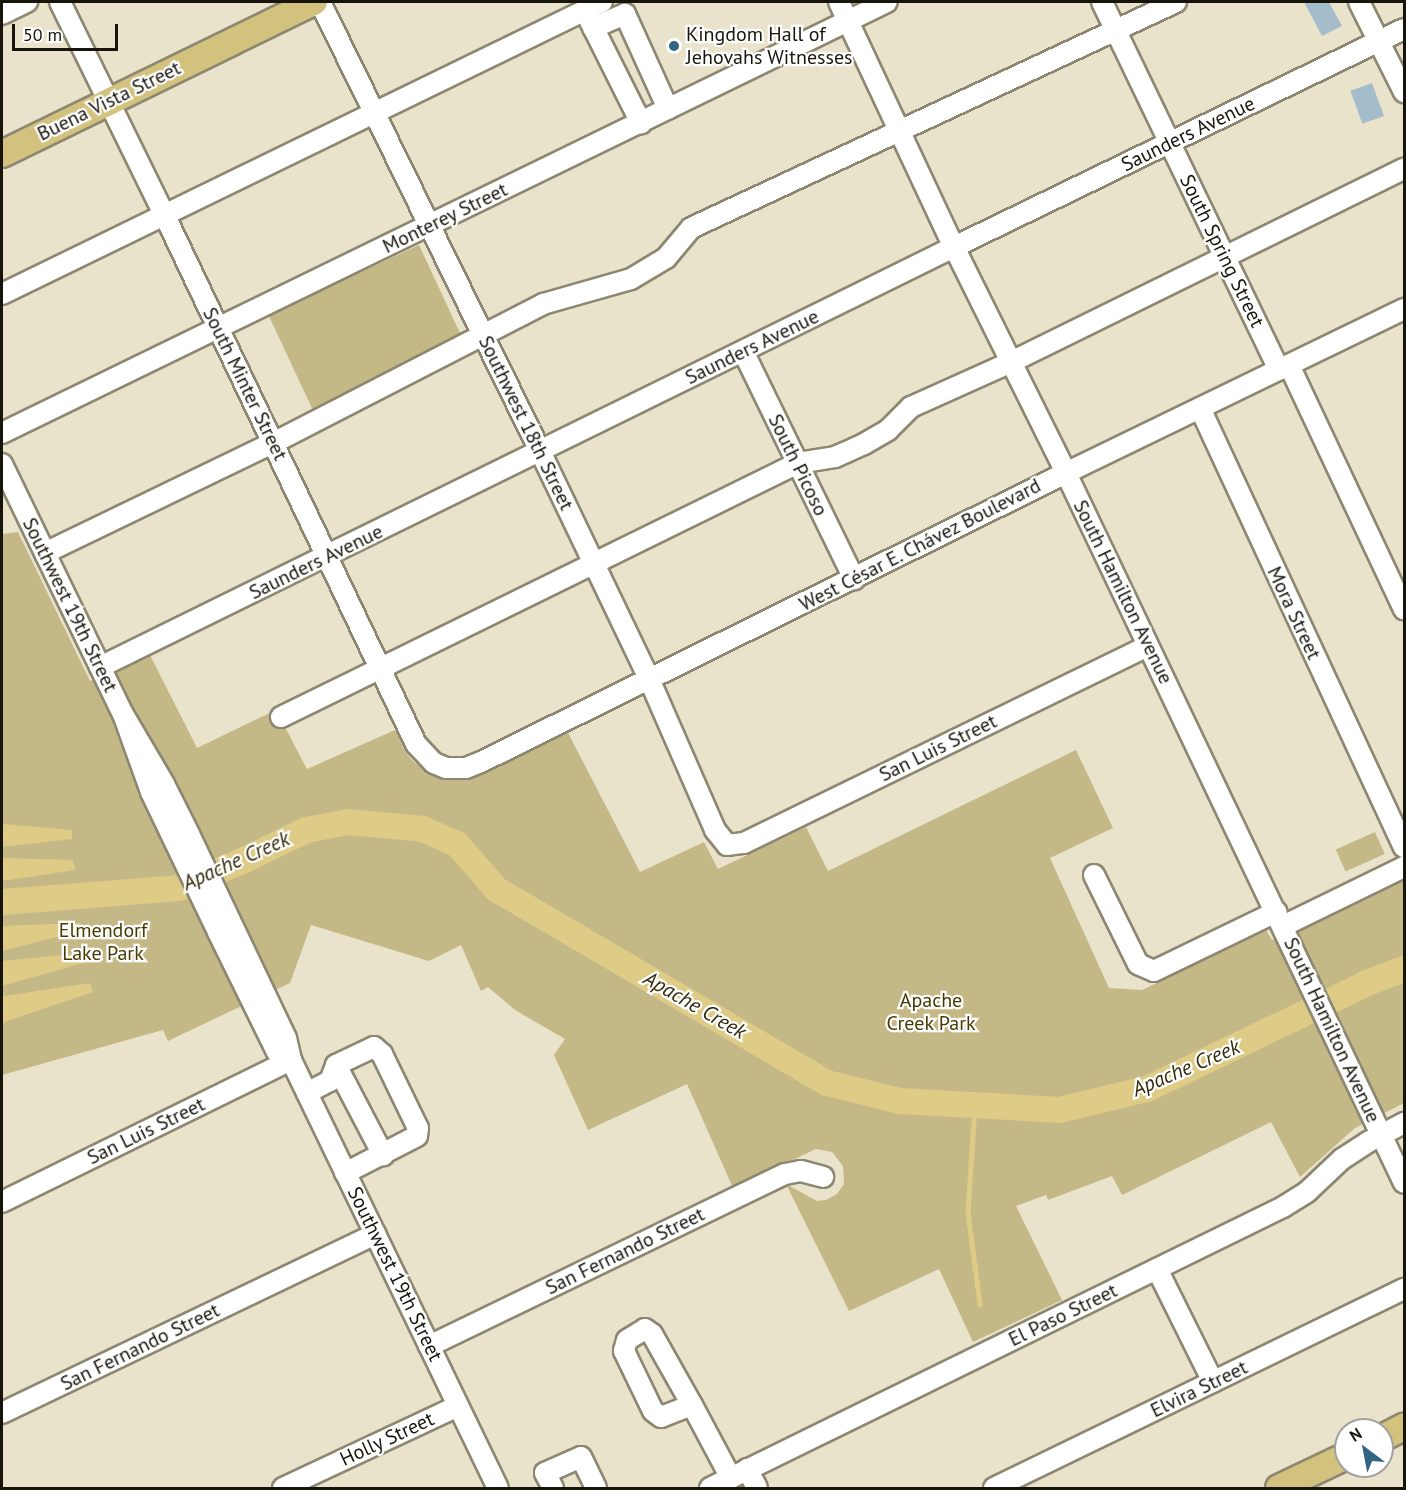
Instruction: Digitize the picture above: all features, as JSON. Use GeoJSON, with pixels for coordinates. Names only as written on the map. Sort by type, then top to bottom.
{"type":"FeatureCollection","features":[{"type":"Feature","properties":{"kind":"main road","name":"Buena Vista Street"},"geometry":{"type":"LineString","coordinates":[[2,154],[314,2]]}},
{"type":"Feature","properties":{"kind":"main road"},"geometry":{"type":"LineString","coordinates":[[1287,1487],[1334,1462]]}},
{"type":"Feature","properties":{"kind":"street"},"geometry":{"type":"LineString","coordinates":[[2,14],[27,2]]}},
{"type":"Feature","properties":{"kind":"street","name":"South Minter Street"},"geometry":{"type":"LineString","coordinates":[[60,2],[164,214],[416,744],[434,763]]}},
{"type":"Feature","properties":{"kind":"street","name":"Southwest 18th Street"},"geometry":{"type":"LineString","coordinates":[[320,2],[650,681],[715,830],[727,845]]}},
{"type":"Feature","properties":{"kind":"street"},"geometry":{"type":"LineString","coordinates":[[2,294],[373,113],[582,6],[602,2]]}},
{"type":"Feature","properties":{"kind":"street","name":"South Hamilton Avenue"},"geometry":{"type":"LineString","coordinates":[[839,2],[954,247],[1066,472],[1284,927],[1404,1183]]}},
{"type":"Feature","properties":{"kind":"street","name":"Monterey Street"},"geometry":{"type":"LineString","coordinates":[[2,433],[887,2]]}},
{"type":"Feature","properties":{"kind":"street","name":"South Spring Street"},"geometry":{"type":"LineString","coordinates":[[1102,2],[1225,257],[1284,367],[1404,609]]}},
{"type":"Feature","properties":{"kind":"street"},"geometry":{"type":"LineString","coordinates":[[45,553],[273,443],[543,304],[631,279],[666,258],[692,228],[1176,2]]}},
{"type":"Feature","properties":{"kind":"street"},"geometry":{"type":"LineString","coordinates":[[1359,2],[1404,92]]}},
{"type":"Feature","properties":{"kind":"street"},"geometry":{"type":"LineString","coordinates":[[582,6],[640,123]]}},
{"type":"Feature","properties":{"kind":"street"},"geometry":{"type":"LineString","coordinates":[[593,28],[625,14],[668,109]]}},
{"type":"Feature","properties":{"kind":"street","name":"Saunders Avenue"},"geometry":{"type":"LineString","coordinates":[[100,667],[954,247],[1404,29]]}},
{"type":"Feature","properties":{"kind":"street"},"geometry":{"type":"LineString","coordinates":[[281,717],[798,464],[835,457],[864,444],[888,430],[911,407],[1011,362],[1404,169]]}},
{"type":"Feature","properties":{"kind":"street","name":"West César E. Chávez Boulevard"},"geometry":{"type":"LineString","coordinates":[[434,763],[457,769],[473,765],[650,681],[1066,472],[1404,309]]}},
{"type":"Feature","properties":{"kind":"street","name":"South Picoso"},"geometry":{"type":"LineString","coordinates":[[743,351],[854,579]]}},
{"type":"Feature","properties":{"kind":"street","name":"Mora Street"},"geometry":{"type":"LineString","coordinates":[[1200,408],[1404,846]]}},
{"type":"Feature","properties":{"kind":"street","name":"Southwest 19th Street"},"geometry":{"type":"LineString","coordinates":[[2,464],[123,714],[164,784],[182,838],[225,929],[286,1038],[291,1060],[498,1488]]}},
{"type":"Feature","properties":{"kind":"street","name":"San Luis Street"},"geometry":{"type":"LineString","coordinates":[[727,845],[744,843],[1148,646]]}},
{"type":"Feature","properties":{"kind":"street"},"geometry":{"type":"LineString","coordinates":[[1094,875],[1138,964],[1154,971],[1284,927],[1404,867]]}},
{"type":"Feature","properties":{"kind":"street"},"geometry":{"type":"LineString","coordinates":[[307,1093],[330,1081],[336,1065],[374,1047],[382,1053],[418,1128],[417,1136],[411,1142],[345,1173]]}},
{"type":"Feature","properties":{"kind":"street","name":"San Luis Street"},"geometry":{"type":"LineString","coordinates":[[2,1202],[291,1060]]}},
{"type":"Feature","properties":{"kind":"street"},"geometry":{"type":"LineString","coordinates":[[336,1065],[383,1155]]}},
{"type":"Feature","properties":{"kind":"street","name":"El Paso Street"},"geometry":{"type":"LineString","coordinates":[[710,1488],[1283,1207],[1307,1191],[1342,1159],[1404,1123]]}},
{"type":"Feature","properties":{"kind":"street","name":"San Fernando Street"},"geometry":{"type":"LineString","coordinates":[[429,1346],[785,1174],[801,1171],[823,1177]]}},
{"type":"Feature","properties":{"kind":"street","name":"San Fernando Street"},"geometry":{"type":"LineString","coordinates":[[2,1413],[375,1234]]}},
{"type":"Feature","properties":{"kind":"street"},"geometry":{"type":"LineString","coordinates":[[1157,1269],[1213,1382]]}},
{"type":"Feature","properties":{"kind":"street","name":"Elvira Street"},"geometry":{"type":"LineString","coordinates":[[1004,1486],[1404,1289]]}},
{"type":"Feature","properties":{"kind":"street"},"geometry":{"type":"LineString","coordinates":[[692,1405],[739,1473],[757,1488]]}},
{"type":"Feature","properties":{"kind":"street","name":"Holly Street"},"geometry":{"type":"LineString","coordinates":[[283,1488],[458,1406]]}},
{"type":"Feature","properties":{"kind":"street"},"geometry":{"type":"LineString","coordinates":[[553,1488],[545,1473],[581,1457],[596,1488]]}},
{"type":"Feature","properties":{"kind":"green space"},"geometry":{"type":"Polygon","coordinates":[[[419,245],[465,345],[315,415],[269,315],[419,245]]]}},
{"type":"Feature","properties":{"kind":"green space","name":"Apache Creek Park"},"geometry":{"type":"Polygon","coordinates":[[[18,532],[90,681],[149,653],[197,748],[276,710],[307,769],[395,730],[406,753],[415,763],[448,777],[565,727],[640,872],[704,842],[718,869],[806,827],[828,871],[1076,750],[1113,828],[1050,858],[1109,988],[1142,990],[1266,930],[1272,940],[1404,877],[1404,1103],[1355,1128],[1300,1177],[1271,1122],[1122,1195],[1112,1176],[1048,1200],[1046,1195],[1016,1206],[1062,1300],[973,1342],[939,1269],[849,1311],[786,1184],[817,1201],[826,1200],[837,1194],[844,1184],[843,1166],[832,1152],[816,1149],[733,1188],[687,1084],[588,1130],[554,1055],[565,1039],[515,1010],[488,987],[481,991],[461,945],[429,961],[311,925],[290,983],[168,1041],[163,1030],[2,1075],[2,534],[18,532]]]}},
{"type":"Feature","properties":{"kind":"green space"},"geometry":{"type":"Polygon","coordinates":[[[1375,832],[1385,854],[1345,871],[1336,849],[1375,832]]]}},
{"type":"Feature","properties":{"kind":"shaded area"},"geometry":{"type":"Polygon","coordinates":[[[2,824],[72,830],[72,839],[2,847],[2,824]]]}},
{"type":"Feature","properties":{"kind":"shaded area"},"geometry":{"type":"Polygon","coordinates":[[[2,858],[73,860],[75,870],[2,881],[2,858]]]}},
{"type":"Feature","properties":{"kind":"shaded area"},"geometry":{"type":"Polygon","coordinates":[[[2,892],[75,892],[76,902],[2,916],[2,892]]]}},
{"type":"Feature","properties":{"kind":"shaded area"},"geometry":{"type":"Polygon","coordinates":[[[79,923],[80,931],[2,951],[2,926],[79,923]]]}},
{"type":"Feature","properties":{"kind":"shaded area"},"geometry":{"type":"Polygon","coordinates":[[[84,953],[86,962],[2,986],[2,961],[84,953]]]}},
{"type":"Feature","properties":{"kind":"shaded area"},"geometry":{"type":"Polygon","coordinates":[[[90,983],[93,992],[7,1021],[2,1025],[2,987],[4,996],[90,983]]]}},
{"type":"Feature","properties":{"kind":"building"},"geometry":{"type":"Polygon","coordinates":[[[1304,2],[1329,2],[1342,26],[1322,36],[1304,2]]]}},
{"type":"Feature","properties":{"kind":"building"},"geometry":{"type":"Polygon","coordinates":[[[1372,83],[1384,116],[1362,124],[1350,91],[1372,83]]]}},
{"type":"Feature","properties":{"kind":"waterway","name":"Apache Creek"},"geometry":{"type":"LineString","coordinates":[[2,902],[178,888],[245,860],[306,830],[348,822],[423,829],[457,844],[496,889],[827,1083],[900,1101],[1059,1110],[1147,1089],[1367,983],[1404,969]]}},
{"type":"Feature","properties":{"kind":"waterway"},"geometry":{"type":"LineString","coordinates":[[975,1105],[968,1212],[980,1304]]}},
{"type":"Feature","properties":{"kind":"place","name":"Kingdom Hall of Jehovahs Witnesses"},"geometry":{"type":"Point","coordinates":[674,46]}},
{"type":"Feature","properties":{"kind":"park label","name":"Elmendorf Lake Park"},"geometry":{"type":"Point","coordinates":[103,942]}}]}
